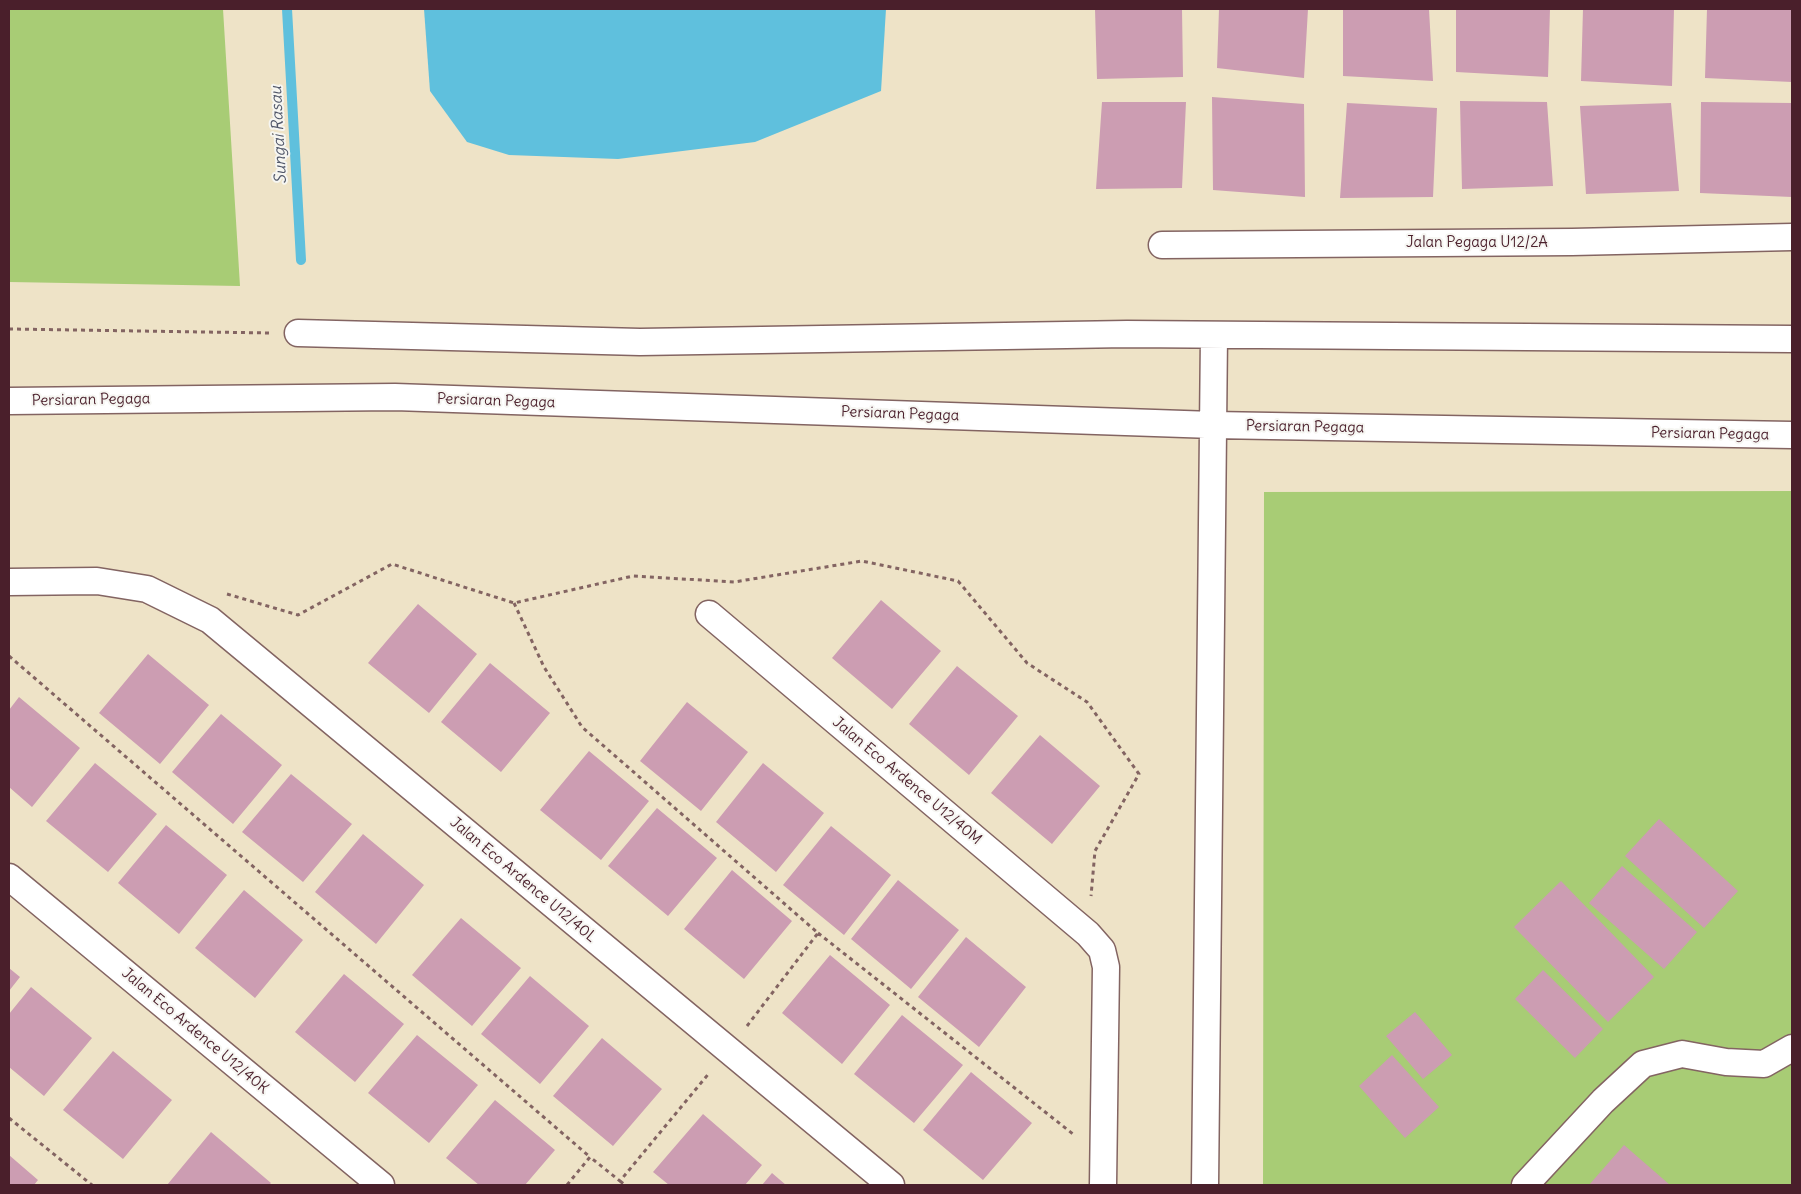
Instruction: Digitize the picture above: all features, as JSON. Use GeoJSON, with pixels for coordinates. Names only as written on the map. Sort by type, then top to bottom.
{"type":"FeatureCollection","features":[{"type":"Feature","properties":{"kind":"street","name":"Jalan Pegaga U12/2A"},"geometry":{"type":"LineString","coordinates":[[1162,245],[1572,242],[1792,238]]}},
{"type":"Feature","properties":{"kind":"street"},"geometry":{"type":"LineString","coordinates":[[298,333],[640,342],[1127,334],[1792,339]]}},
{"type":"Feature","properties":{"kind":"street"},"geometry":{"type":"LineString","coordinates":[[1205,1185],[1214,335]]}},
{"type":"Feature","properties":{"kind":"street","name":"Persiaran Pegaga"},"geometry":{"type":"LineString","coordinates":[[9,401],[395,397],[1213,425],[1792,435]]}},
{"type":"Feature","properties":{"kind":"street","name":"Jalan Eco Ardence U12/40L"},"geometry":{"type":"LineString","coordinates":[[9,582],[97,581],[147,590],[210,620],[891,1185]]}},
{"type":"Feature","properties":{"kind":"street","name":"Jalan Eco Ardence U12/40M"},"geometry":{"type":"LineString","coordinates":[[709,614],[1088,934],[1102,950],[1106,967],[1103,1158]]}},
{"type":"Feature","properties":{"kind":"street","name":"Jalan Eco Ardence U12/40K"},"geometry":{"type":"LineString","coordinates":[[9,877],[381,1185]]}},
{"type":"Feature","properties":{"kind":"street"},"geometry":{"type":"LineString","coordinates":[[1525,1185],[1603,1100],[1643,1064],[1682,1054],[1726,1062],[1764,1064],[1792,1048]]}},
{"type":"Feature","properties":{"kind":"street"},"geometry":{"type":"LineString","coordinates":[[1103,1158],[1103,1185]]}},
{"type":"Feature","properties":{"kind":"path"},"geometry":{"type":"LineString","coordinates":[[9,329],[298,333]]}},
{"type":"Feature","properties":{"kind":"path"},"geometry":{"type":"LineString","coordinates":[[514,603],[544,667],[582,727],[818,933],[1103,1158]]}},
{"type":"Feature","properties":{"kind":"path"},"geometry":{"type":"LineString","coordinates":[[9,656],[590,1157],[625,1185]]}},
{"type":"Feature","properties":{"kind":"path"},"geometry":{"type":"LineString","coordinates":[[620,1181],[728,1050],[818,933]]}},
{"type":"Feature","properties":{"kind":"path"},"geometry":{"type":"LineString","coordinates":[[9,1118],[92,1185]]}},
{"type":"Feature","properties":{"kind":"path"},"geometry":{"type":"LineString","coordinates":[[567,1185],[590,1157]]}},
{"type":"Feature","properties":{"kind":"green space"},"geometry":{"type":"Polygon","coordinates":[[[9,9],[223,9],[240,286],[9,282],[9,9]]]}},
{"type":"Feature","properties":{"kind":"green space"},"geometry":{"type":"Polygon","coordinates":[[[1792,491],[1792,1185],[1263,1185],[1264,492],[1792,491]]]}},
{"type":"Feature","properties":{"kind":"water"},"geometry":{"type":"Polygon","coordinates":[[[424,9],[886,9],[881,91],[755,142],[618,159],[509,155],[467,142],[430,91],[424,9]]]}},
{"type":"Feature","properties":{"kind":"building"},"geometry":{"type":"Polygon","coordinates":[[[1095,9],[1182,9],[1183,77],[1097,79],[1095,9]]]}},
{"type":"Feature","properties":{"kind":"building"},"geometry":{"type":"Polygon","coordinates":[[[1219,9],[1308,9],[1304,78],[1217,68],[1219,9]]]}},
{"type":"Feature","properties":{"kind":"building"},"geometry":{"type":"Polygon","coordinates":[[[1343,9],[1429,9],[1433,81],[1343,76],[1343,9]]]}},
{"type":"Feature","properties":{"kind":"building"},"geometry":{"type":"Polygon","coordinates":[[[1456,9],[1550,9],[1548,77],[1456,72],[1456,9]]]}},
{"type":"Feature","properties":{"kind":"building"},"geometry":{"type":"Polygon","coordinates":[[[1583,9],[1674,9],[1672,86],[1581,81],[1583,9]]]}},
{"type":"Feature","properties":{"kind":"building"},"geometry":{"type":"Polygon","coordinates":[[[1707,9],[1792,9],[1792,82],[1705,78],[1707,9]]]}},
{"type":"Feature","properties":{"kind":"building"},"geometry":{"type":"Polygon","coordinates":[[[1212,97],[1304,104],[1305,197],[1213,190],[1212,97]]]}},
{"type":"Feature","properties":{"kind":"building"},"geometry":{"type":"Polygon","coordinates":[[[1460,101],[1547,102],[1553,186],[1462,189],[1460,101]]]}},
{"type":"Feature","properties":{"kind":"building"},"geometry":{"type":"Polygon","coordinates":[[[1102,102],[1186,102],[1182,188],[1096,189],[1102,102]]]}},
{"type":"Feature","properties":{"kind":"building"},"geometry":{"type":"Polygon","coordinates":[[[1701,102],[1792,103],[1792,197],[1700,193],[1701,102]]]}},
{"type":"Feature","properties":{"kind":"building"},"geometry":{"type":"Polygon","coordinates":[[[1347,103],[1437,108],[1433,197],[1340,198],[1347,103]]]}},
{"type":"Feature","properties":{"kind":"building"},"geometry":{"type":"Polygon","coordinates":[[[1671,103],[1679,191],[1586,194],[1580,106],[1671,103]]]}},
{"type":"Feature","properties":{"kind":"building"},"geometry":{"type":"Polygon","coordinates":[[[881,600],[941,651],[892,709],[832,658],[881,600]]]}},
{"type":"Feature","properties":{"kind":"building"},"geometry":{"type":"Polygon","coordinates":[[[418,604],[477,654],[429,713],[368,663],[418,604]]]}},
{"type":"Feature","properties":{"kind":"building"},"geometry":{"type":"Polygon","coordinates":[[[148,654],[209,705],[160,764],[99,713],[148,654]]]}},
{"type":"Feature","properties":{"kind":"building"},"geometry":{"type":"Polygon","coordinates":[[[490,663],[550,713],[501,772],[441,722],[490,663]]]}},
{"type":"Feature","properties":{"kind":"building"},"geometry":{"type":"Polygon","coordinates":[[[957,666],[1018,716],[969,775],[909,724],[957,666]]]}},
{"type":"Feature","properties":{"kind":"building"},"geometry":{"type":"Polygon","coordinates":[[[19,697],[80,748],[32,807],[9,787],[9,710],[19,697]]]}},
{"type":"Feature","properties":{"kind":"building"},"geometry":{"type":"Polygon","coordinates":[[[687,702],[748,752],[701,811],[640,761],[687,702]]]}},
{"type":"Feature","properties":{"kind":"building"},"geometry":{"type":"Polygon","coordinates":[[[221,714],[282,765],[233,824],[172,772],[221,714]]]}},
{"type":"Feature","properties":{"kind":"building"},"geometry":{"type":"Polygon","coordinates":[[[1040,735],[1100,786],[1052,844],[991,793],[1040,735]]]}},
{"type":"Feature","properties":{"kind":"building"},"geometry":{"type":"Polygon","coordinates":[[[589,751],[649,801],[601,860],[540,810],[589,751]]]}},
{"type":"Feature","properties":{"kind":"building"},"geometry":{"type":"Polygon","coordinates":[[[95,763],[157,814],[108,872],[46,821],[95,763]]]}},
{"type":"Feature","properties":{"kind":"building"},"geometry":{"type":"Polygon","coordinates":[[[763,763],[824,813],[776,872],[716,822],[763,763]]]}},
{"type":"Feature","properties":{"kind":"building"},"geometry":{"type":"Polygon","coordinates":[[[291,774],[352,824],[303,882],[242,832],[291,774]]]}},
{"type":"Feature","properties":{"kind":"building"},"geometry":{"type":"Polygon","coordinates":[[[657,808],[717,858],[668,916],[608,866],[657,808]]]}},
{"type":"Feature","properties":{"kind":"building"},"geometry":{"type":"Polygon","coordinates":[[[1659,819],[1738,891],[1704,928],[1625,856],[1659,819]]]}},
{"type":"Feature","properties":{"kind":"building"},"geometry":{"type":"Polygon","coordinates":[[[166,825],[227,875],[179,934],[118,883],[166,825]]]}},
{"type":"Feature","properties":{"kind":"building"},"geometry":{"type":"Polygon","coordinates":[[[831,826],[891,875],[844,935],[783,885],[831,826]]]}},
{"type":"Feature","properties":{"kind":"building"},"geometry":{"type":"Polygon","coordinates":[[[363,834],[424,885],[376,944],[315,892],[363,834]]]}},
{"type":"Feature","properties":{"kind":"building"},"geometry":{"type":"Polygon","coordinates":[[[1622,866],[1697,932],[1664,969],[1589,903],[1622,866]]]}},
{"type":"Feature","properties":{"kind":"building"},"geometry":{"type":"Polygon","coordinates":[[[732,870],[792,921],[744,979],[684,929],[732,870]]]}},
{"type":"Feature","properties":{"kind":"building"},"geometry":{"type":"Polygon","coordinates":[[[898,880],[959,930],[911,989],[851,939],[898,880]]]}},
{"type":"Feature","properties":{"kind":"building"},"geometry":{"type":"Polygon","coordinates":[[[1561,881],[1654,977],[1608,1022],[1514,927],[1561,881]]]}},
{"type":"Feature","properties":{"kind":"building"},"geometry":{"type":"Polygon","coordinates":[[[244,890],[303,940],[255,998],[195,948],[244,890]]]}},
{"type":"Feature","properties":{"kind":"building"},"geometry":{"type":"Polygon","coordinates":[[[461,918],[521,968],[472,1026],[412,975],[461,918]]]}},
{"type":"Feature","properties":{"kind":"building"},"geometry":{"type":"Polygon","coordinates":[[[966,937],[1026,987],[979,1047],[918,997],[966,937]]]}},
{"type":"Feature","properties":{"kind":"building"},"geometry":{"type":"Polygon","coordinates":[[[830,955],[890,1005],[842,1064],[782,1013],[830,955]]]}},
{"type":"Feature","properties":{"kind":"building"},"geometry":{"type":"Polygon","coordinates":[[[9,968],[20,977],[9,991],[9,968]]]}},
{"type":"Feature","properties":{"kind":"building"},"geometry":{"type":"Polygon","coordinates":[[[1543,970],[1603,1029],[1575,1058],[1515,999],[1543,970]]]}},
{"type":"Feature","properties":{"kind":"building"},"geometry":{"type":"Polygon","coordinates":[[[344,974],[404,1024],[355,1082],[295,1032],[344,974]]]}},
{"type":"Feature","properties":{"kind":"building"},"geometry":{"type":"Polygon","coordinates":[[[530,976],[589,1026],[540,1084],[481,1034],[530,976]]]}},
{"type":"Feature","properties":{"kind":"building"},"geometry":{"type":"Polygon","coordinates":[[[31,987],[92,1038],[44,1096],[9,1067],[9,1014],[31,987]]]}},
{"type":"Feature","properties":{"kind":"building"},"geometry":{"type":"Polygon","coordinates":[[[1415,1012],[1452,1055],[1423,1079],[1386,1036],[1415,1012]]]}},
{"type":"Feature","properties":{"kind":"building"},"geometry":{"type":"Polygon","coordinates":[[[902,1015],[963,1065],[914,1123],[854,1074],[902,1015]]]}},
{"type":"Feature","properties":{"kind":"building"},"geometry":{"type":"Polygon","coordinates":[[[417,1035],[478,1085],[429,1143],[368,1093],[417,1035]]]}},
{"type":"Feature","properties":{"kind":"building"},"geometry":{"type":"Polygon","coordinates":[[[602,1038],[662,1089],[613,1146],[553,1096],[602,1038]]]}},
{"type":"Feature","properties":{"kind":"building"},"geometry":{"type":"Polygon","coordinates":[[[113,1051],[172,1100],[123,1159],[63,1110],[113,1051]]]}},
{"type":"Feature","properties":{"kind":"building"},"geometry":{"type":"Polygon","coordinates":[[[1392,1055],[1439,1107],[1405,1138],[1359,1086],[1392,1055]]]}},
{"type":"Feature","properties":{"kind":"building"},"geometry":{"type":"Polygon","coordinates":[[[971,1072],[1032,1123],[983,1180],[923,1130],[971,1072]]]}},
{"type":"Feature","properties":{"kind":"building"},"geometry":{"type":"Polygon","coordinates":[[[495,1100],[555,1150],[525,1185],[479,1185],[446,1158],[495,1100]]]}},
{"type":"Feature","properties":{"kind":"building"},"geometry":{"type":"Polygon","coordinates":[[[703,1114],[762,1165],[745,1185],[669,1185],[653,1172],[703,1114]]]}},
{"type":"Feature","properties":{"kind":"building"},"geometry":{"type":"Polygon","coordinates":[[[211,1132],[271,1183],[269,1185],[167,1185],[211,1132]]]}},
{"type":"Feature","properties":{"kind":"building"},"geometry":{"type":"Polygon","coordinates":[[[1624,1145],[1670,1185],[1589,1185],[1624,1145]]]}},
{"type":"Feature","properties":{"kind":"building"},"geometry":{"type":"Polygon","coordinates":[[[9,1155],[38,1180],[34,1185],[9,1185],[9,1155]]]}},
{"type":"Feature","properties":{"kind":"building"},"geometry":{"type":"Polygon","coordinates":[[[772,1173],[786,1185],[762,1185],[772,1173]]]}},
{"type":"Feature","properties":{"kind":"waterway","name":"Sungai Rasau"},"geometry":{"type":"LineString","coordinates":[[287,9],[301,260]]}}]}
